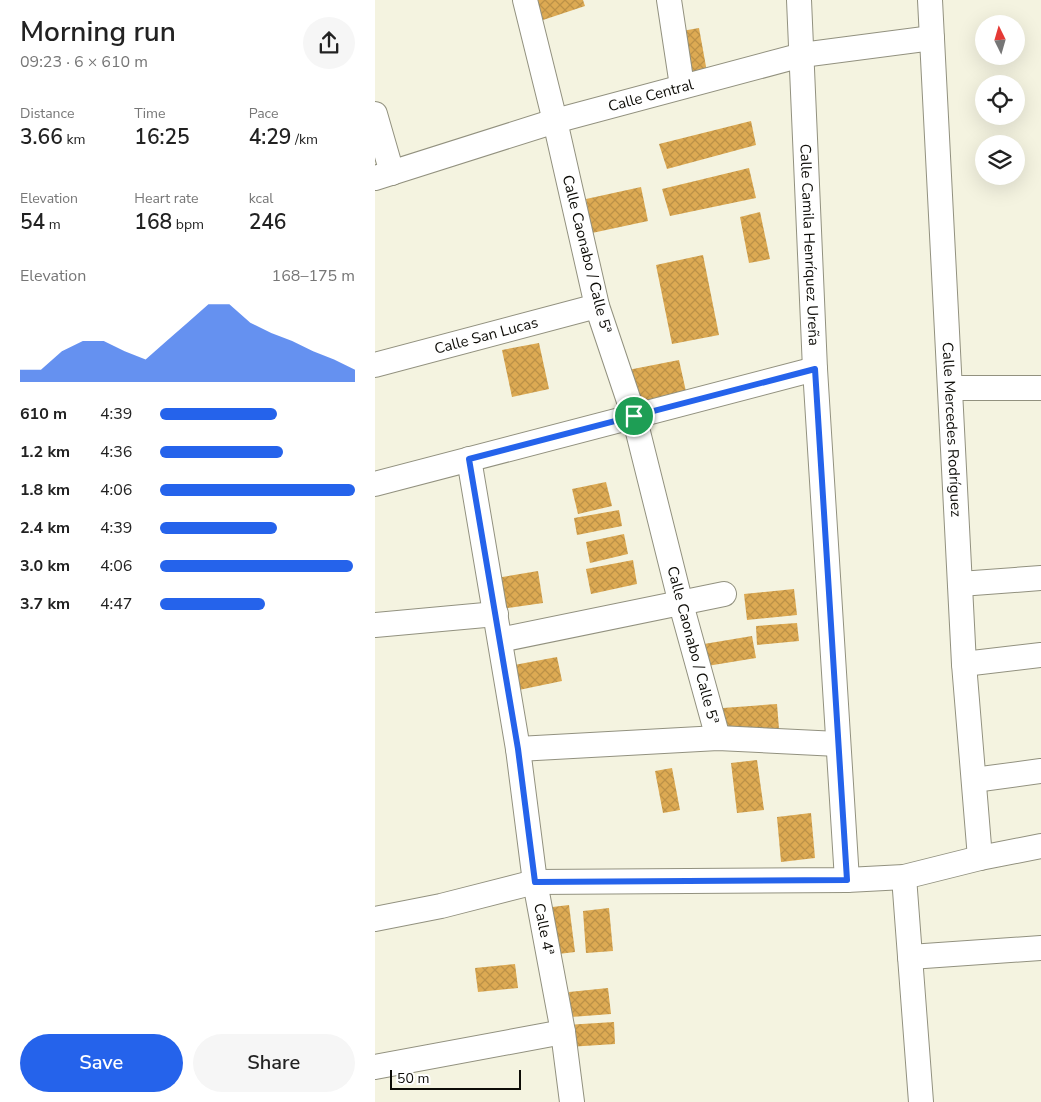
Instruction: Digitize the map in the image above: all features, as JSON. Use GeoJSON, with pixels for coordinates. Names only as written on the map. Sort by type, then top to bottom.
{"type":"FeatureCollection","features":[{"type":"Feature","properties":{"kind":"street","name":"Calle Caonabo / Calle 5ª"},"geometry":{"type":"LineString","coordinates":[[525,0],[597,306],[634,416],[681,604],[718,738]]}},
{"type":"Feature","properties":{"kind":"street"},"geometry":{"type":"LineString","coordinates":[[669,0],[682,86]]}},
{"type":"Feature","properties":{"kind":"street","name":"Calle Camila Henríquez Ureña"},"geometry":{"type":"LineString","coordinates":[[799,0],[815,369],[847,880]]}},
{"type":"Feature","properties":{"kind":"street","name":"Calle Mercedes Rodríguez"},"geometry":{"type":"LineString","coordinates":[[930,0],[960,584],[980,858]]}},
{"type":"Feature","properties":{"kind":"street","name":"Calle Central"},"geometry":{"type":"LineString","coordinates":[[384,176],[555,121],[802,55],[932,38]]}},
{"type":"Feature","properties":{"kind":"street"},"geometry":{"type":"LineString","coordinates":[[375,114],[384,176]]}},
{"type":"Feature","properties":{"kind":"street","name":"Calle San Lucas"},"geometry":{"type":"LineString","coordinates":[[375,365],[597,306]]}},
{"type":"Feature","properties":{"kind":"street"},"geometry":{"type":"LineString","coordinates":[[375,484],[815,369]]}},
{"type":"Feature","properties":{"kind":"street"},"geometry":{"type":"LineString","coordinates":[[949,388],[1041,388]]}},
{"type":"Feature","properties":{"kind":"street","name":"Calle 4ª"},"geometry":{"type":"LineString","coordinates":[[469,459],[518,749],[535,882],[563,1032],[572,1102]]}},
{"type":"Feature","properties":{"kind":"street"},"geometry":{"type":"LineString","coordinates":[[960,584],[1041,578]]}},
{"type":"Feature","properties":{"kind":"street"},"geometry":{"type":"LineString","coordinates":[[500,640],[724,594]]}},
{"type":"Feature","properties":{"kind":"street"},"geometry":{"type":"LineString","coordinates":[[375,625],[496,614]]}},
{"type":"Feature","properties":{"kind":"street"},"geometry":{"type":"LineString","coordinates":[[965,664],[1041,654]]}},
{"type":"Feature","properties":{"kind":"street"},"geometry":{"type":"LineString","coordinates":[[518,749],[718,738],[839,744]]}},
{"type":"Feature","properties":{"kind":"street"},"geometry":{"type":"LineString","coordinates":[[974,780],[1041,771]]}},
{"type":"Feature","properties":{"kind":"street"},"geometry":{"type":"LineString","coordinates":[[375,919],[441,906],[535,882],[847,880],[905,877],[980,858],[1041,846]]}},
{"type":"Feature","properties":{"kind":"street"},"geometry":{"type":"LineString","coordinates":[[905,877],[921,1102]]}},
{"type":"Feature","properties":{"kind":"street"},"geometry":{"type":"LineString","coordinates":[[910,957],[1041,948]]}},
{"type":"Feature","properties":{"kind":"street"},"geometry":{"type":"LineString","coordinates":[[375,1068],[563,1032]]}},
{"type":"Feature","properties":{"kind":"building"},"geometry":{"type":"Polygon","coordinates":[[[537,0],[583,0],[585,6],[543,20],[537,0]]]}},
{"type":"Feature","properties":{"kind":"building"},"geometry":{"type":"Polygon","coordinates":[[[699,28],[707,72],[685,76],[676,32],[699,28]]]}},
{"type":"Feature","properties":{"kind":"building"},"geometry":{"type":"Polygon","coordinates":[[[751,121],[756,145],[667,169],[659,144],[751,121]]]}},
{"type":"Feature","properties":{"kind":"building"},"geometry":{"type":"Polygon","coordinates":[[[749,168],[756,198],[670,216],[662,189],[749,168]]]}},
{"type":"Feature","properties":{"kind":"building"},"geometry":{"type":"Polygon","coordinates":[[[641,187],[648,221],[592,233],[586,199],[641,187]]]}},
{"type":"Feature","properties":{"kind":"building"},"geometry":{"type":"Polygon","coordinates":[[[760,212],[770,259],[749,263],[740,217],[760,212]]]}},
{"type":"Feature","properties":{"kind":"building"},"geometry":{"type":"Polygon","coordinates":[[[703,255],[719,335],[672,344],[656,265],[703,255]]]}},
{"type":"Feature","properties":{"kind":"building"},"geometry":{"type":"Polygon","coordinates":[[[539,343],[549,389],[512,397],[502,350],[539,343]]]}},
{"type":"Feature","properties":{"kind":"building"},"geometry":{"type":"Polygon","coordinates":[[[679,360],[687,396],[636,406],[628,370],[679,360]]]}},
{"type":"Feature","properties":{"kind":"building"},"geometry":{"type":"Polygon","coordinates":[[[606,482],[612,506],[578,514],[572,489],[606,482]]]}},
{"type":"Feature","properties":{"kind":"building"},"geometry":{"type":"Polygon","coordinates":[[[619,510],[622,526],[577,535],[574,518],[619,510]]]}},
{"type":"Feature","properties":{"kind":"building"},"geometry":{"type":"Polygon","coordinates":[[[624,534],[628,554],[590,563],[586,542],[624,534]]]}},
{"type":"Feature","properties":{"kind":"building"},"geometry":{"type":"Polygon","coordinates":[[[633,560],[637,584],[591,594],[586,569],[633,560]]]}},
{"type":"Feature","properties":{"kind":"building"},"geometry":{"type":"Polygon","coordinates":[[[538,571],[543,603],[501,609],[496,578],[538,571]]]}},
{"type":"Feature","properties":{"kind":"building"},"geometry":{"type":"Polygon","coordinates":[[[794,589],[797,615],[747,620],[744,594],[794,589]]]}},
{"type":"Feature","properties":{"kind":"building"},"geometry":{"type":"Polygon","coordinates":[[[797,623],[799,641],[757,645],[756,626],[797,623]]]}},
{"type":"Feature","properties":{"kind":"building"},"geometry":{"type":"Polygon","coordinates":[[[752,636],[756,658],[701,667],[698,645],[752,636]]]}},
{"type":"Feature","properties":{"kind":"building"},"geometry":{"type":"Polygon","coordinates":[[[557,657],[562,681],[514,691],[509,666],[557,657]]]}},
{"type":"Feature","properties":{"kind":"building"},"geometry":{"type":"Polygon","coordinates":[[[777,704],[779,729],[724,732],[723,708],[777,704]]]}},
{"type":"Feature","properties":{"kind":"building"},"geometry":{"type":"Polygon","coordinates":[[[757,760],[764,810],[737,813],[731,763],[757,760]]]}},
{"type":"Feature","properties":{"kind":"building"},"geometry":{"type":"Polygon","coordinates":[[[672,768],[680,810],[663,813],[655,771],[672,768]]]}},
{"type":"Feature","properties":{"kind":"building"},"geometry":{"type":"Polygon","coordinates":[[[811,813],[815,858],[781,862],[777,817],[811,813]]]}},
{"type":"Feature","properties":{"kind":"building"},"geometry":{"type":"Polygon","coordinates":[[[569,905],[575,952],[550,955],[544,908],[569,905]]]}},
{"type":"Feature","properties":{"kind":"building"},"geometry":{"type":"Polygon","coordinates":[[[609,908],[613,951],[586,953],[583,911],[609,908]]]}},
{"type":"Feature","properties":{"kind":"building"},"geometry":{"type":"Polygon","coordinates":[[[515,964],[518,988],[478,992],[475,968],[515,964]]]}},
{"type":"Feature","properties":{"kind":"building"},"geometry":{"type":"Polygon","coordinates":[[[608,988],[611,1014],[571,1017],[569,992],[608,988]]]}},
{"type":"Feature","properties":{"kind":"building"},"geometry":{"type":"Polygon","coordinates":[[[614,1022],[615,1044],[568,1047],[566,1025],[614,1022]]]}},
{"type":"Feature","properties":{"kind":"route"},"geometry":{"type":"LineString","coordinates":[[815,369],[847,880],[535,882],[518,749],[469,459],[634,416],[815,369]]}}]}
